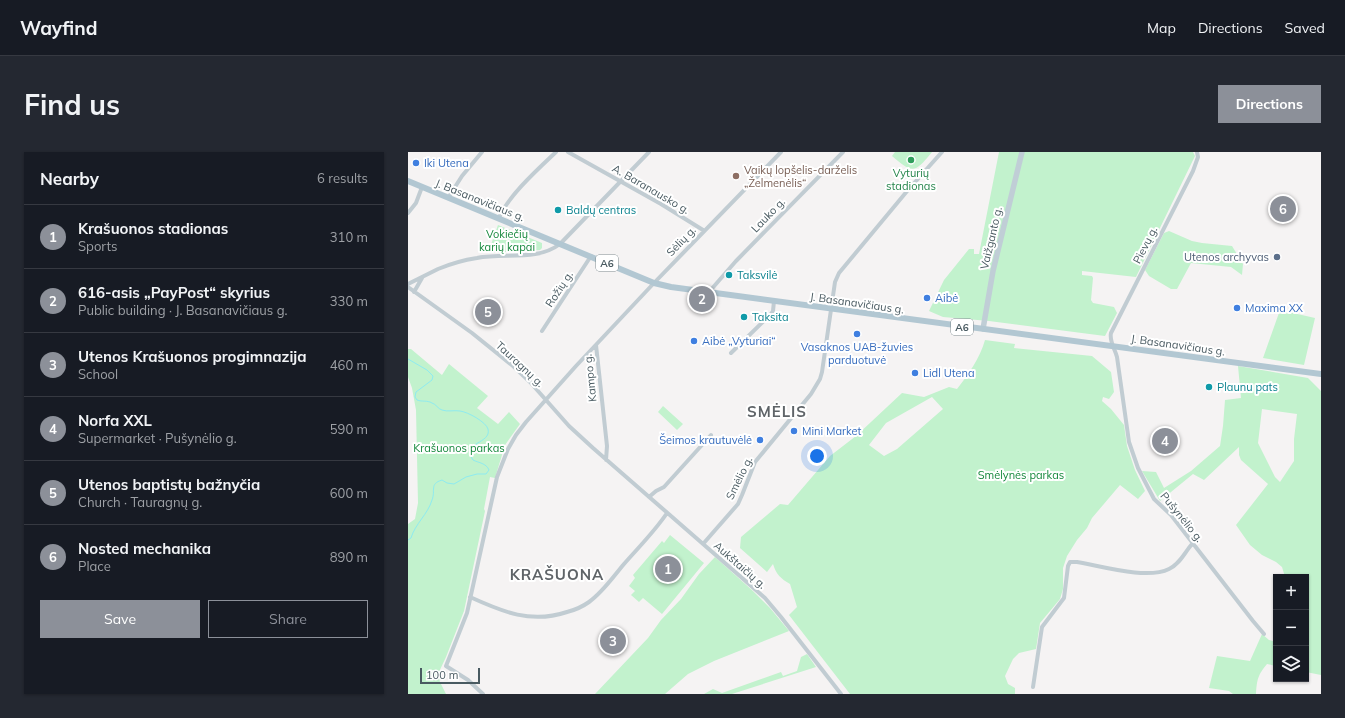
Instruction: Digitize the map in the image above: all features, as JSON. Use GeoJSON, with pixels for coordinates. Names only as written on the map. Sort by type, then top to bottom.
{"type":"FeatureCollection","features":[{"type":"Feature","properties":{"kind":"main road","name":"Vaižganto g."},"geometry":{"type":"LineString","coordinates":[[983,329],[991,282],[1022,152]]}},
{"type":"Feature","properties":{"kind":"main road","name":"J. Basanavičiaus g."},"geometry":{"type":"LineString","coordinates":[[408,181],[654,283],[671,288],[1321,374]]}},
{"type":"Feature","properties":{"kind":"street"},"geometry":{"type":"LineString","coordinates":[[448,198],[462,176],[482,152]]}},
{"type":"Feature","properties":{"kind":"street"},"geometry":{"type":"LineString","coordinates":[[499,218],[502,211],[518,191],[556,152]]}},
{"type":"Feature","properties":{"kind":"street","name":"A. Baranausko g."},"geometry":{"type":"LineString","coordinates":[[568,152],[704,230]]}},
{"type":"Feature","properties":{"kind":"street"},"geometry":{"type":"LineString","coordinates":[[408,285],[440,268],[475,258],[537,254],[551,250],[560,244],[649,152]]}},
{"type":"Feature","properties":{"kind":"street","name":"Lauko g."},"geometry":{"type":"LineString","coordinates":[[709,293],[736,261],[843,152]]}},
{"type":"Feature","properties":{"kind":"street","name":"Smėlio g."},"geometry":{"type":"LineString","coordinates":[[703,544],[740,500],[756,462],[811,394],[820,379],[835,282],[839,273],[908,190],[942,152]]}},
{"type":"Feature","properties":{"kind":"street","name":"Pievų g."},"geometry":{"type":"LineString","coordinates":[[1114,346],[1110,338],[1111,333],[1193,171],[1198,156],[1197,152]]}},
{"type":"Feature","properties":{"kind":"street","name":"Sėlių g."},"geometry":{"type":"LineString","coordinates":[[596,345],[778,153]]}},
{"type":"Feature","properties":{"kind":"street"},"geometry":{"type":"LineString","coordinates":[[408,213],[416,203],[422,187]]}},
{"type":"Feature","properties":{"kind":"street","name":"Rožių g."},"geometry":{"type":"LineString","coordinates":[[542,331],[590,256]]}},
{"type":"Feature","properties":{"kind":"street"},"geometry":{"type":"LineString","coordinates":[[414,292],[422,277]]}},
{"type":"Feature","properties":{"kind":"street","name":"Tauragnų g."},"geometry":{"type":"LineString","coordinates":[[408,285],[414,292],[504,359],[525,378],[569,426],[611,464]]}},
{"type":"Feature","properties":{"kind":"street"},"geometry":{"type":"LineString","coordinates":[[731,353],[771,314],[773,311],[774,301]]}},
{"type":"Feature","properties":{"kind":"street","name":"Kampo g."},"geometry":{"type":"LineString","coordinates":[[483,694],[468,680],[446,666],[467,613],[500,466],[516,435],[526,422],[596,345]]}},
{"type":"Feature","properties":{"kind":"street","name":"Kampo g."},"geometry":{"type":"LineString","coordinates":[[596,345],[606,441],[606,460]]}},
{"type":"Feature","properties":{"kind":"street","name":"Pušynėlio g."},"geometry":{"type":"LineString","coordinates":[[1114,346],[1124,401],[1129,442],[1138,468],[1154,499],[1170,515],[1252,621],[1264,634]]}},
{"type":"Feature","properties":{"kind":"street"},"geometry":{"type":"LineString","coordinates":[[649,497],[664,487],[712,435]]}},
{"type":"Feature","properties":{"kind":"street","name":"Aukštaičių g."},"geometry":{"type":"LineString","coordinates":[[611,464],[765,598],[841,694]]}},
{"type":"Feature","properties":{"kind":"street"},"geometry":{"type":"LineString","coordinates":[[470,597],[518,616],[552,616],[580,608],[602,590],[667,513]]}},
{"type":"Feature","properties":{"kind":"street"},"geometry":{"type":"LineString","coordinates":[[1032,688],[1042,627],[1064,598],[1068,566],[1070,562],[1140,574],[1153,573],[1169,570],[1178,563],[1192,544]]}},
{"type":"Feature","properties":{"kind":"green space","name":"Vyturių stadionas"},"geometry":{"type":"Polygon","coordinates":[[[895,152],[932,152],[922,164],[914,169],[905,166],[892,156],[895,152]]]}},
{"type":"Feature","properties":{"kind":"green space"},"geometry":{"type":"Polygon","coordinates":[[[999,152],[1193,152],[1195,156],[1136,277],[1082,271],[1082,275],[1092,276],[1093,278],[1091,300],[1093,303],[1114,307],[1117,313],[1105,336],[989,321],[943,317],[929,311],[944,280],[969,249],[974,249],[974,254],[979,254],[999,152]]]}},
{"type":"Feature","properties":{"kind":"green space","name":"Vokiečių karių kapai"},"geometry":{"type":"Polygon","coordinates":[[[498,225],[542,243],[542,248],[540,250],[488,253],[498,225]]]}},
{"type":"Feature","properties":{"kind":"green space"},"geometry":{"type":"Polygon","coordinates":[[[1169,231],[1192,241],[1232,246],[1243,264],[1242,275],[1231,267],[1191,263],[1177,289],[1171,289],[1149,276],[1145,270],[1164,233],[1169,231]]]}},
{"type":"Feature","properties":{"kind":"green space"},"geometry":{"type":"Polygon","coordinates":[[[1280,310],[1315,318],[1304,365],[1263,358],[1280,310]]]}},
{"type":"Feature","properties":{"kind":"green space","name":"Smėlynės parkas"},"geometry":{"type":"Polygon","coordinates":[[[985,340],[1015,344],[1014,348],[1092,356],[1111,372],[1114,392],[1109,399],[1103,397],[1102,401],[1111,409],[1124,425],[1127,446],[1135,470],[1145,491],[1138,499],[1120,485],[1092,518],[1087,528],[1077,540],[1067,556],[1063,568],[1063,589],[1060,599],[1040,623],[1036,649],[1019,653],[1013,659],[1005,676],[1008,684],[1015,688],[1015,694],[850,694],[789,615],[797,607],[790,584],[779,576],[773,564],[767,572],[740,548],[741,537],[780,504],[788,505],[830,456],[856,436],[902,393],[924,397],[949,387],[957,389],[973,366],[985,340]],[[932,397],[886,423],[869,445],[884,456],[897,449],[943,409],[932,397]]]}},
{"type":"Feature","properties":{"kind":"green space","name":"Krašuonos parkas"},"geometry":{"type":"Polygon","coordinates":[[[408,349],[411,349],[442,375],[449,364],[488,396],[477,408],[498,424],[509,412],[520,424],[505,445],[495,478],[490,477],[484,509],[485,511],[464,611],[438,674],[446,694],[408,694],[408,524],[415,519],[418,503],[416,410],[412,388],[408,377],[408,349]]]}},
{"type":"Feature","properties":{"kind":"green space"},"geometry":{"type":"Polygon","coordinates":[[[1238,366],[1308,378],[1321,391],[1321,675],[1309,673],[1309,574],[1284,574],[1282,567],[1276,562],[1262,555],[1250,545],[1236,525],[1268,484],[1241,460],[1239,455],[1239,447],[1204,480],[1193,474],[1160,501],[1142,471],[1156,472],[1164,488],[1191,471],[1220,446],[1225,400],[1241,398],[1238,366]],[[1262,409],[1258,443],[1275,477],[1280,482],[1294,461],[1294,439],[1297,414],[1262,409]]]}},
{"type":"Feature","properties":{"kind":"green space"},"geometry":{"type":"Polygon","coordinates":[[[663,406],[683,424],[677,430],[658,412],[663,406]]]}},
{"type":"Feature","properties":{"kind":"green space"},"geometry":{"type":"Polygon","coordinates":[[[670,535],[704,563],[662,614],[643,598],[639,602],[631,595],[635,591],[629,586],[635,578],[633,575],[662,541],[664,543],[670,535]]]}},
{"type":"Feature","properties":{"kind":"green space"},"geometry":{"type":"Polygon","coordinates":[[[715,557],[770,608],[789,631],[714,661],[688,674],[665,694],[595,694],[648,638],[661,620],[681,599],[699,574],[715,557]]]}},
{"type":"Feature","properties":{"kind":"green space"},"geometry":{"type":"Polygon","coordinates":[[[1262,634],[1269,640],[1273,641],[1273,665],[1267,664],[1260,674],[1256,694],[1233,694],[1229,691],[1209,688],[1217,656],[1250,661],[1262,634]]]}},
{"type":"Feature","properties":{"kind":"green space"},"geometry":{"type":"Polygon","coordinates":[[[807,654],[816,667],[732,694],[704,694],[713,689],[722,693],[781,672],[783,676],[797,671],[801,657],[807,654]]]}},
{"type":"Feature","properties":{"kind":"waterway","name":"KRAŠUONA"},"geometry":{"type":"LineString","coordinates":[[408,359],[427,370],[433,376],[432,380],[416,392],[415,397],[417,400],[435,404],[444,411],[458,411],[467,413],[480,420],[487,426],[488,434],[486,438],[473,446],[470,450],[470,454],[473,460],[484,465],[489,470],[486,474],[477,474],[466,477],[454,484],[447,483],[442,480],[436,483],[434,485],[433,496],[428,510],[415,528],[411,538],[408,540]]}},
{"type":"Feature","properties":{"kind":"place","name":"Vyturių stadionas"},"geometry":{"type":"Point","coordinates":[911,160]}},
{"type":"Feature","properties":{"kind":"place","name":"Iki Utena"},"geometry":{"type":"Point","coordinates":[416,163]}},
{"type":"Feature","properties":{"kind":"place","name":"Vaikų lopšelis-darželis „Želmenėlis“"},"geometry":{"type":"Point","coordinates":[736,176]}},
{"type":"Feature","properties":{"kind":"place","name":"Nosted mechanika"},"geometry":{"type":"Point","coordinates":[1283,209]}},
{"type":"Feature","properties":{"kind":"place","name":"Baldų centras"},"geometry":{"type":"Point","coordinates":[558,210]}},
{"type":"Feature","properties":{"kind":"place","name":"Utenos archyvas"},"geometry":{"type":"Point","coordinates":[1277,257]}},
{"type":"Feature","properties":{"kind":"place","name":"Taksvilė"},"geometry":{"type":"Point","coordinates":[729,275]}},
{"type":"Feature","properties":{"kind":"place","name":"Aibė"},"geometry":{"type":"Point","coordinates":[927,298]}},
{"type":"Feature","properties":{"kind":"place","name":"616-asis „PayPost“ skyrius"},"geometry":{"type":"Point","coordinates":[702,299]}},
{"type":"Feature","properties":{"kind":"place","name":"Maxima XX"},"geometry":{"type":"Point","coordinates":[1237,308]}},
{"type":"Feature","properties":{"kind":"place","name":"Utenos baptistų bažnyčia"},"geometry":{"type":"Point","coordinates":[488,312]}},
{"type":"Feature","properties":{"kind":"place","name":"Taksita"},"geometry":{"type":"Point","coordinates":[744,317]}},
{"type":"Feature","properties":{"kind":"place","name":"Vasaknos UAB-žuvies parduotuvė"},"geometry":{"type":"Point","coordinates":[857,334]}},
{"type":"Feature","properties":{"kind":"place","name":"Aibė „Vyturiai“"},"geometry":{"type":"Point","coordinates":[694,341]}},
{"type":"Feature","properties":{"kind":"place","name":"Lidl Utena"},"geometry":{"type":"Point","coordinates":[915,373]}},
{"type":"Feature","properties":{"kind":"place","name":"Plaunu pats"},"geometry":{"type":"Point","coordinates":[1209,387]}},
{"type":"Feature","properties":{"kind":"place","name":"Mini Market"},"geometry":{"type":"Point","coordinates":[794,431]}},
{"type":"Feature","properties":{"kind":"place","name":"Šeimos krautuvėlė"},"geometry":{"type":"Point","coordinates":[760,440]}},
{"type":"Feature","properties":{"kind":"place","name":"Norfa XXL"},"geometry":{"type":"Point","coordinates":[1165,441]}},
{"type":"Feature","properties":{"kind":"place","name":"Krašuonos stadionas"},"geometry":{"type":"Point","coordinates":[668,569]}},
{"type":"Feature","properties":{"kind":"place","name":"Utenos Krašuonos progimnazija"},"geometry":{"type":"Point","coordinates":[613,641]}},
{"type":"Feature","properties":{"kind":"district","name":"SMĖLIS"},"geometry":{"type":"Point","coordinates":[777,412]}},
{"type":"Feature","properties":{"kind":"district","name":"KRAŠUONA"},"geometry":{"type":"Point","coordinates":[557,575]}}]}
